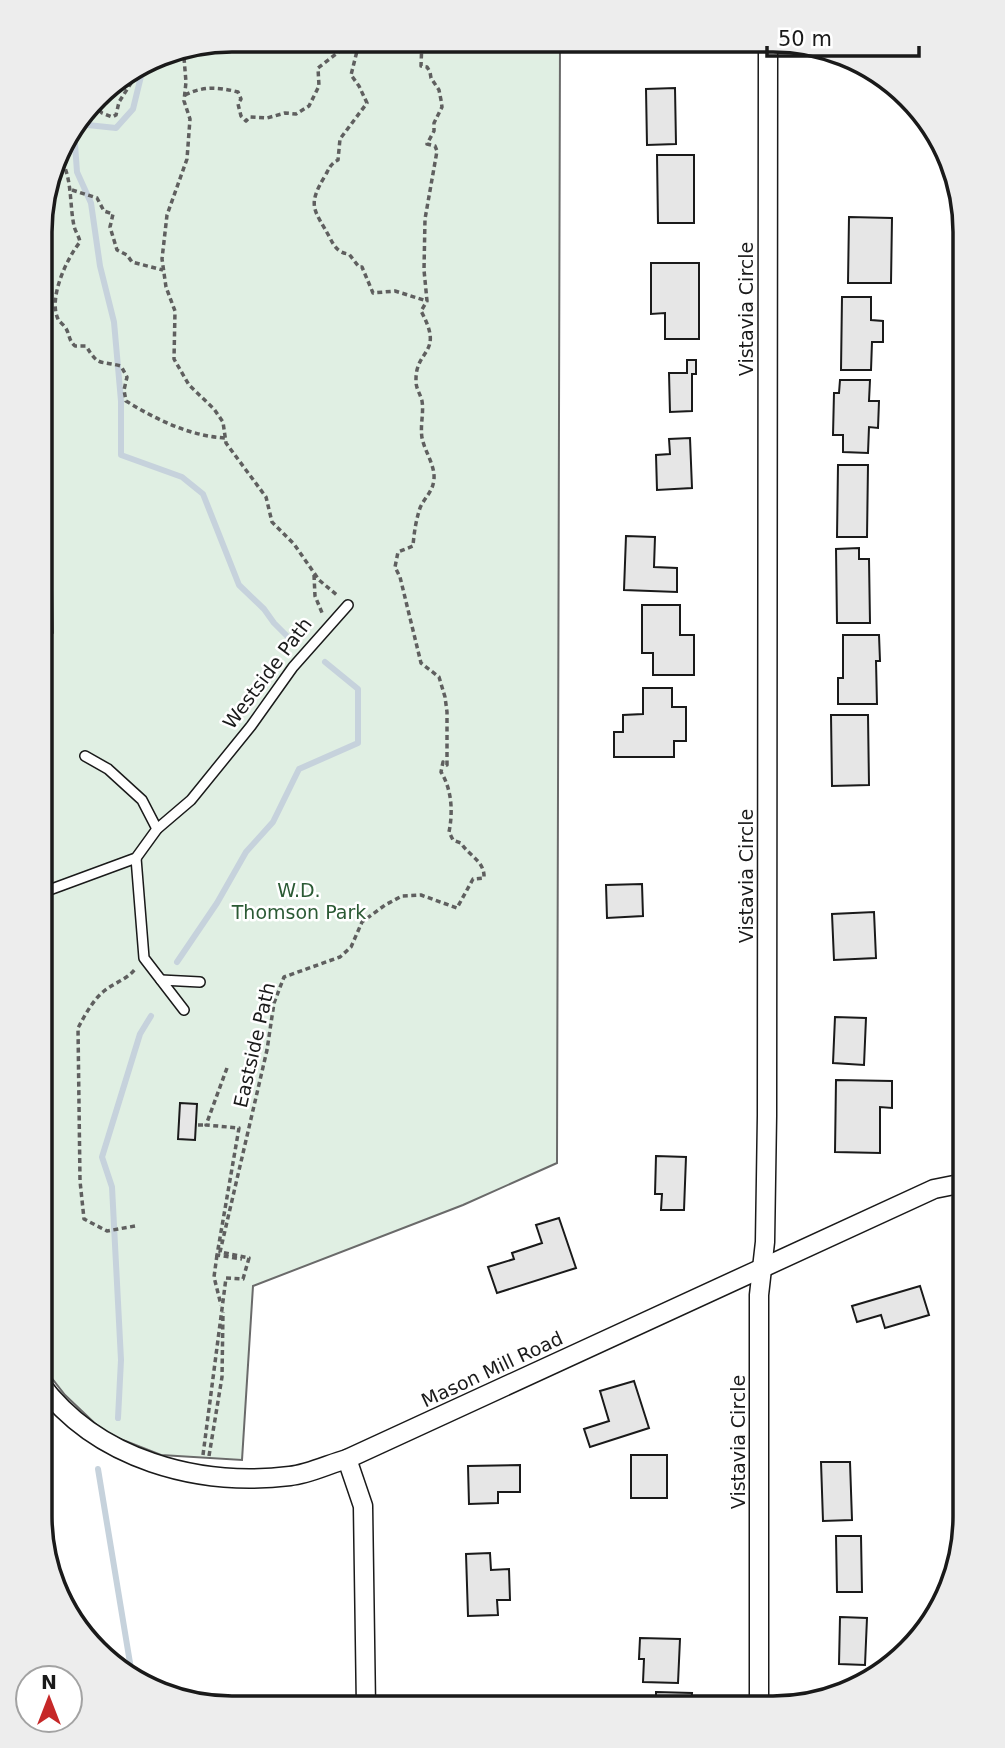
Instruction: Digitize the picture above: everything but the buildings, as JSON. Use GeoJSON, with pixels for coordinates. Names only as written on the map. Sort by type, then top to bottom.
{"type":"FeatureCollection","features":[{"type":"Feature","properties":{"kind":"street","name":"Vistavia Circle"},"geometry":{"type":"LineString","coordinates":[[759,1696],[759,1295],[765,1218],[767,1058],[768,53]]}},
{"type":"Feature","properties":{"kind":"street","name":"Mason Mill Road"},"geometry":{"type":"LineString","coordinates":[[53,1400],[62,1411],[108,1445],[156,1465],[231,1479],[293,1476],[347,1459],[934,1189],[952,1185]]}},
{"type":"Feature","properties":{"kind":"street"},"geometry":{"type":"LineString","coordinates":[[347,1459],[363,1506],[366,1696]]}},
{"type":"Feature","properties":{"kind":"lane"},"geometry":{"type":"LineString","coordinates":[[328,627],[348,605]]}},
{"type":"Feature","properties":{"kind":"lane","name":"Westside Path"},"geometry":{"type":"LineString","coordinates":[[136,858],[158,830],[191,800],[251,726],[293,667],[328,627]]}},
{"type":"Feature","properties":{"kind":"lane"},"geometry":{"type":"LineString","coordinates":[[85,757],[108,769],[142,800],[158,830]]}},
{"type":"Feature","properties":{"kind":"lane"},"geometry":{"type":"LineString","coordinates":[[53,889],[136,858],[144,958],[184,1010]]}},
{"type":"Feature","properties":{"kind":"lane"},"geometry":{"type":"LineString","coordinates":[[161,981],[200,982]]}},
{"type":"Feature","properties":{"kind":"path"},"geometry":{"type":"LineString","coordinates":[[185,95],[199,88],[215,87],[238,92],[241,99],[238,104],[241,116],[246,121],[250,117],[267,118],[285,113],[296,114],[309,106],[319,86],[318,68],[337,53]]}},
{"type":"Feature","properties":{"kind":"path"},"geometry":{"type":"LineString","coordinates":[[356,53],[351,75],[367,103],[340,139],[338,160],[328,167],[320,181],[313,205],[316,218],[335,248],[349,254],[359,267],[362,267],[373,293],[395,291],[427,301]]}},
{"type":"Feature","properties":{"kind":"path","name":"Eastside Path"},"geometry":{"type":"LineString","coordinates":[[222,1308],[225,1318],[222,1377],[206,1455],[222,1308],[226,1278],[243,1279],[249,1258],[220,1252],[267,1050],[274,1003],[284,977],[340,957],[351,947],[362,922],[402,896],[421,895],[457,908],[473,879],[484,878],[485,869],[477,857],[467,853],[461,843],[453,840],[449,832],[453,816],[447,782],[441,772],[443,762],[447,765],[445,697],[439,677],[421,663],[400,577],[395,568],[398,552],[413,546],[421,506],[429,495],[434,480],[434,470],[422,438],[422,403],[417,393],[415,377],[431,342],[428,323],[421,311],[427,301],[424,270],[427,241],[425,219],[437,151],[435,146],[427,144],[442,107],[439,90],[430,78],[430,72],[427,67],[421,66],[422,53]]}},
{"type":"Feature","properties":{"kind":"path","name":"Westside Path"},"geometry":{"type":"LineString","coordinates":[[184,60],[185,95],[190,119],[187,159],[167,215],[162,259],[166,287],[175,311],[174,359],[189,385],[214,409],[223,422],[226,443],[266,497],[272,522],[294,544],[314,573],[315,596],[328,627]]}},
{"type":"Feature","properties":{"kind":"path"},"geometry":{"type":"LineString","coordinates":[[100,111],[112,117],[116,115],[119,102],[129,86]]}},
{"type":"Feature","properties":{"kind":"path"},"geometry":{"type":"LineString","coordinates":[[65,167],[71,190],[74,226],[80,242],[66,265],[55,298],[56,315],[69,340],[72,345],[78,347],[86,345],[96,361],[121,366],[127,377],[124,390],[126,401],[176,427],[225,438]]}},
{"type":"Feature","properties":{"kind":"path"},"geometry":{"type":"LineString","coordinates":[[71,190],[97,198],[104,211],[113,214],[110,227],[117,250],[127,255],[132,262],[163,270]]}},
{"type":"Feature","properties":{"kind":"path"},"geometry":{"type":"LineString","coordinates":[[314,573],[348,605]]}},
{"type":"Feature","properties":{"kind":"path"},"geometry":{"type":"LineString","coordinates":[[135,1226],[107,1231],[83,1219],[79,1181],[78,1028],[104,991],[128,977],[144,958]]}},
{"type":"Feature","properties":{"kind":"path"},"geometry":{"type":"LineString","coordinates":[[206,1125],[227,1068]]}},
{"type":"Feature","properties":{"kind":"path"},"geometry":{"type":"LineString","coordinates":[[198,1125],[239,1128],[214,1278],[222,1308]]}},
{"type":"Feature","properties":{"kind":"path"},"geometry":{"type":"LineString","coordinates":[[217,1255],[245,1259]]}},
{"type":"Feature","properties":{"kind":"green space","name":"W.D. Thomson Park"},"geometry":{"type":"Polygon","coordinates":[[[233,53],[560,53],[557,1163],[463,1205],[253,1286],[242,1460],[161,1455],[105,1433],[65,1395],[53,1380],[53,233],[54,209],[66,164],[90,123],[114,97],[142,77],[186,59],[233,53]]]}},
{"type":"Feature","properties":{"kind":"waterway"},"geometry":{"type":"LineString","coordinates":[[89,125],[116,128],[133,109],[141,78]]}},
{"type":"Feature","properties":{"kind":"waterway"},"geometry":{"type":"LineString","coordinates":[[75,146],[77,172],[91,203],[100,266],[114,322],[121,401],[121,455],[182,477],[203,494],[239,585],[294,643]]}},
{"type":"Feature","properties":{"kind":"waterway"},"geometry":{"type":"LineString","coordinates":[[177,962],[217,903],[246,852],[273,822],[299,769],[358,743],[358,689],[325,662]]}},
{"type":"Feature","properties":{"kind":"waterway"},"geometry":{"type":"LineString","coordinates":[[118,1418],[121,1360],[112,1187],[102,1157],[140,1034],[151,1016]]}},
{"type":"Feature","properties":{"kind":"waterway"},"geometry":{"type":"LineString","coordinates":[[98,1469],[130,1664]]}}]}
